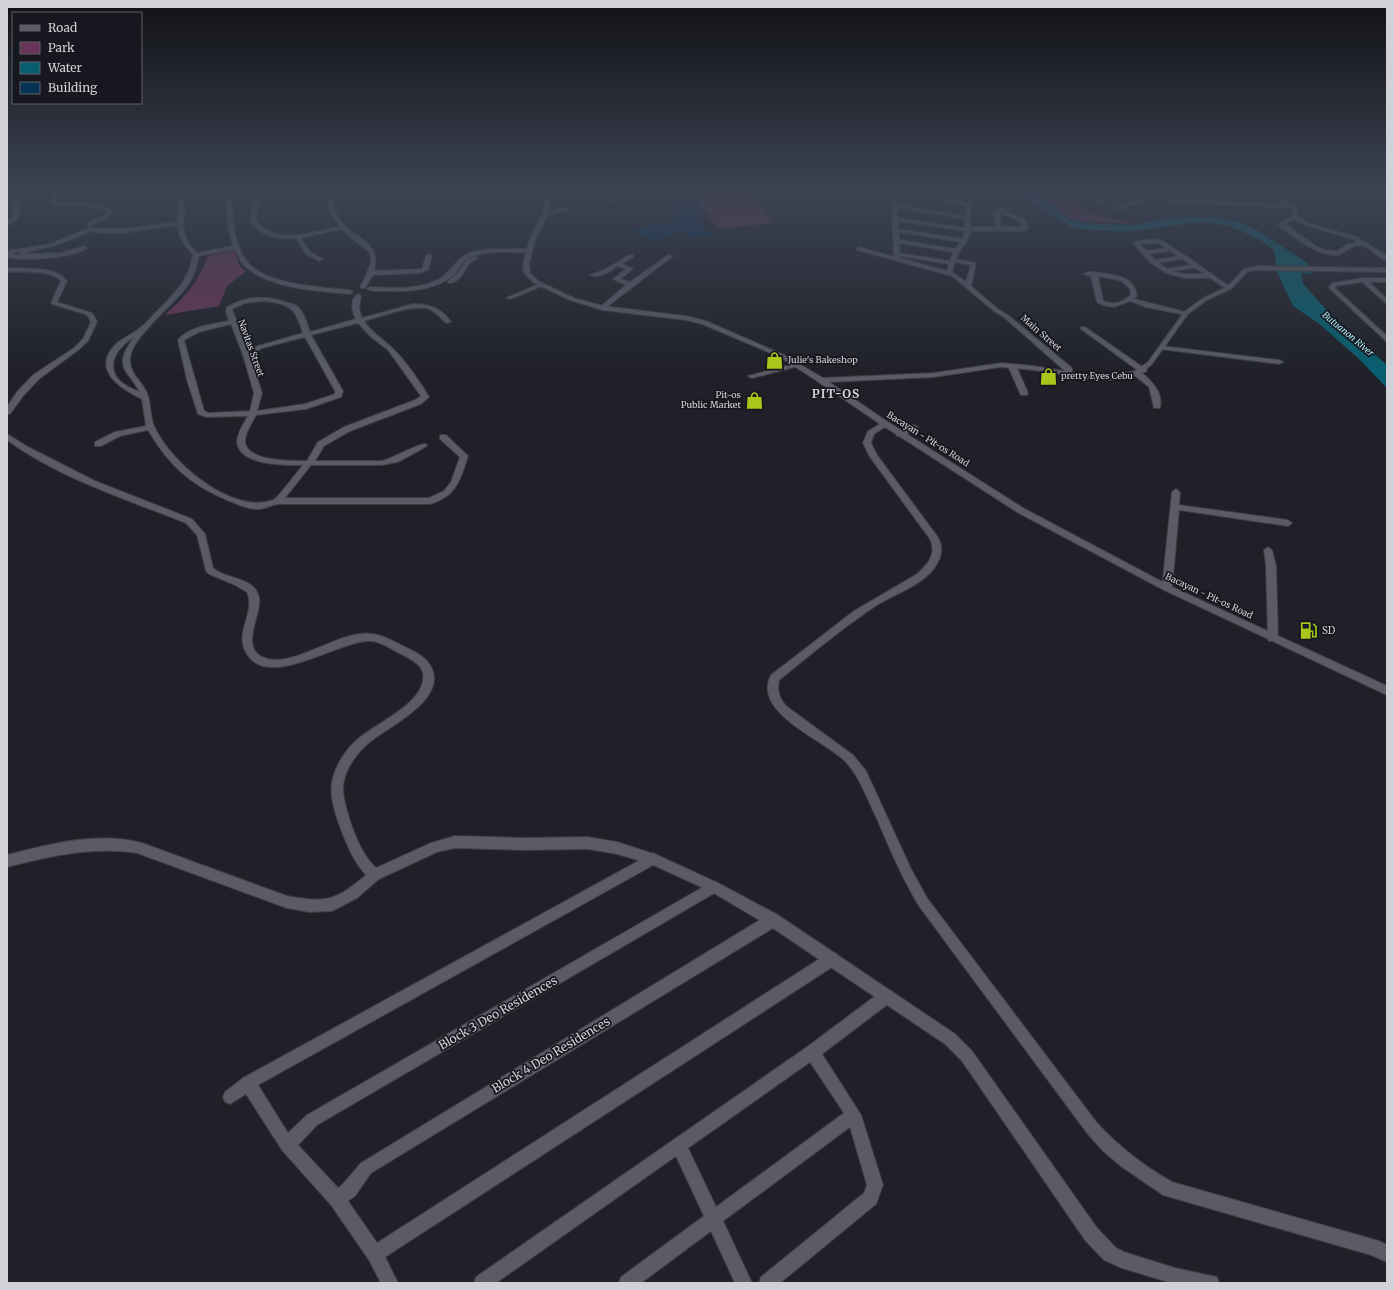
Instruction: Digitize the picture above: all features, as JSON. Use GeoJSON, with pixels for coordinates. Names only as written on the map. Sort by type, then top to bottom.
{"type":"FeatureCollection","features":[{"type":"Feature","properties":{"kind":"street"},"geometry":{"type":"LineString","coordinates":[[13,252],[8,255],[14,257],[48,258],[74,252]]}},
{"type":"Feature","properties":{"kind":"street"},"geometry":{"type":"LineString","coordinates":[[20,256],[26,252]]}},
{"type":"Feature","properties":{"kind":"street"},"geometry":{"type":"LineString","coordinates":[[194,252],[196,255],[194,267],[187,282],[144,328],[128,351],[126,359],[129,373],[143,391],[147,401],[150,426],[164,450],[184,472],[212,491],[241,503],[259,506],[278,501],[430,501],[447,493],[455,483],[464,456],[443,437]]}},
{"type":"Feature","properties":{"kind":"street"},"geometry":{"type":"LineString","coordinates":[[196,255],[210,252]]}},
{"type":"Feature","properties":{"kind":"street"},"geometry":{"type":"LineString","coordinates":[[240,252],[249,267],[274,279],[309,288],[350,292],[351,295],[358,296],[369,291],[428,289],[446,283],[461,273],[468,262],[473,258],[488,254],[528,254]]}},
{"type":"Feature","properties":{"kind":"street"},"geometry":{"type":"LineString","coordinates":[[308,252],[311,256],[319,259]]}},
{"type":"Feature","properties":{"kind":"street"},"geometry":{"type":"LineString","coordinates":[[363,287],[372,273],[374,258],[372,252]]}},
{"type":"Feature","properties":{"kind":"street"},"geometry":{"type":"LineString","coordinates":[[876,252],[897,256],[974,264],[968,287]]}},
{"type":"Feature","properties":{"kind":"street"},"geometry":{"type":"LineString","coordinates":[[897,256],[949,273],[956,252]]}},
{"type":"Feature","properties":{"kind":"street"},"geometry":{"type":"LineString","coordinates":[[1145,253],[1150,252]]}},
{"type":"Feature","properties":{"kind":"street"},"geometry":{"type":"LineString","coordinates":[[1176,252],[1229,288]]}},
{"type":"Feature","properties":{"kind":"street"},"geometry":{"type":"LineString","coordinates":[[1377,252],[1387,259]]}},
{"type":"Feature","properties":{"kind":"street"},"geometry":{"type":"LineString","coordinates":[[1145,253],[1153,262],[1165,271],[1189,277],[1211,276]]}},
{"type":"Feature","properties":{"kind":"street","name":"Bacayan - Pit-os Road"},"geometry":{"type":"LineString","coordinates":[[528,254],[527,273],[532,280],[572,299],[602,308],[686,318],[704,322],[756,344],[797,365],[900,434],[1020,510],[1167,588],[1387,691]]}},
{"type":"Feature","properties":{"kind":"street"},"geometry":{"type":"LineString","coordinates":[[372,273],[425,270],[429,256]]}},
{"type":"Feature","properties":{"kind":"street"},"geometry":{"type":"LineString","coordinates":[[592,275],[606,271],[631,256]]}},
{"type":"Feature","properties":{"kind":"street"},"geometry":{"type":"LineString","coordinates":[[602,308],[630,285],[670,256]]}},
{"type":"Feature","properties":{"kind":"street"},"geometry":{"type":"LineString","coordinates":[[1153,262],[1184,257]]}},
{"type":"Feature","properties":{"kind":"street"},"geometry":{"type":"LineString","coordinates":[[616,264],[630,269],[616,280],[630,285]]}},
{"type":"Feature","properties":{"kind":"street"},"geometry":{"type":"LineString","coordinates":[[1165,271],[1197,266]]}},
{"type":"Feature","properties":{"kind":"street"},"geometry":{"type":"LineString","coordinates":[[820,380],[934,375],[985,367],[1012,366],[1100,378],[1120,377],[1140,372],[1162,348],[1186,313],[1205,299],[1229,288],[1246,270],[1258,268],[1387,270]]}},
{"type":"Feature","properties":{"kind":"street"},"geometry":{"type":"LineString","coordinates":[[7,270],[48,272],[57,274],[62,277],[64,282],[54,303],[56,305],[87,313],[91,315],[94,322],[86,340],[76,349],[36,377],[20,394],[7,412]]}},
{"type":"Feature","properties":{"kind":"street","name":"Main Street"},"geometry":{"type":"LineString","coordinates":[[949,273],[996,310],[1007,316],[1069,370],[1069,374]]}},
{"type":"Feature","properties":{"kind":"street"},"geometry":{"type":"LineString","coordinates":[[1087,274],[1094,274],[1112,276],[1128,282],[1134,293],[1129,299],[1118,305],[1112,306],[1100,302],[1094,274]]}},
{"type":"Feature","properties":{"kind":"street"},"geometry":{"type":"LineString","coordinates":[[622,275],[637,280]]}},
{"type":"Feature","properties":{"kind":"street"},"geometry":{"type":"LineString","coordinates":[[1362,280],[1387,302]]}},
{"type":"Feature","properties":{"kind":"street"},"geometry":{"type":"LineString","coordinates":[[1387,280],[1362,280],[1334,284],[1332,288],[1387,340]]}},
{"type":"Feature","properties":{"kind":"street"},"geometry":{"type":"LineString","coordinates":[[509,298],[541,285]]}},
{"type":"Feature","properties":{"kind":"street"},"geometry":{"type":"LineString","coordinates":[[350,292],[353,288],[363,287],[369,291]]}},
{"type":"Feature","properties":{"kind":"street"},"geometry":{"type":"LineString","coordinates":[[278,501],[309,463],[321,444],[347,429],[418,402],[425,397],[389,348],[378,340],[360,320],[355,310],[355,304],[358,296]]}},
{"type":"Feature","properties":{"kind":"street","name":"Navitas Street"},"geometry":{"type":"LineString","coordinates":[[308,337],[296,309],[290,305],[265,299],[251,299],[233,305],[229,308],[228,312],[245,352],[258,393],[253,413],[242,435],[243,448],[249,454],[257,460],[282,463],[382,463],[395,460],[423,446]]}},
{"type":"Feature","properties":{"kind":"street"},"geometry":{"type":"LineString","coordinates":[[1129,299],[1146,305],[1186,313]]}},
{"type":"Feature","properties":{"kind":"street"},"geometry":{"type":"LineString","coordinates":[[245,352],[260,347],[308,337],[360,320],[413,306],[429,306],[434,308],[438,310],[448,322]]}},
{"type":"Feature","properties":{"kind":"street","name":"Main Street"},"geometry":{"type":"LineString","coordinates":[[996,310],[1001,318],[1058,368],[1057,371]]}},
{"type":"Feature","properties":{"kind":"street"},"geometry":{"type":"LineString","coordinates":[[232,322],[192,332],[183,337],[181,340],[201,412],[207,415],[285,411],[303,408],[338,395],[339,391],[308,337]]}},
{"type":"Feature","properties":{"kind":"street"},"geometry":{"type":"LineString","coordinates":[[144,328],[125,340],[111,354],[109,364],[113,378],[147,401]]}},
{"type":"Feature","properties":{"kind":"street"},"geometry":{"type":"LineString","coordinates":[[1084,328],[1140,372],[1152,385],[1156,395],[1157,406]]}},
{"type":"Feature","properties":{"kind":"street"},"geometry":{"type":"LineString","coordinates":[[1162,348],[1279,362]]}},
{"type":"Feature","properties":{"kind":"street"},"geometry":{"type":"LineString","coordinates":[[752,376],[797,365]]}},
{"type":"Feature","properties":{"kind":"street"},"geometry":{"type":"LineString","coordinates":[[1012,366],[1024,394]]}},
{"type":"Feature","properties":{"kind":"street"},"geometry":{"type":"LineString","coordinates":[[885,424],[871,432],[867,443],[873,455],[934,538],[938,545],[939,552],[932,564],[920,576],[870,604],[823,639],[775,678],[772,687],[772,695],[782,709],[849,758],[862,774],[907,873],[923,902],[1092,1128],[1116,1154],[1152,1180],[1169,1189],[1373,1247],[1387,1254]]}},
{"type":"Feature","properties":{"kind":"street"},"geometry":{"type":"LineString","coordinates":[[98,444],[118,434],[150,426]]}},
{"type":"Feature","properties":{"kind":"street"},"geometry":{"type":"LineString","coordinates":[[900,434],[914,427]]}},
{"type":"Feature","properties":{"kind":"street"},"geometry":{"type":"LineString","coordinates":[[7,436],[25,449],[92,484],[189,521],[201,534],[209,570],[250,589],[254,596],[254,609],[247,625],[246,638],[251,652],[259,660],[277,665],[292,662],[339,642],[368,637],[376,638],[391,645],[419,659],[424,664],[430,680],[424,694],[397,718],[361,743],[344,766],[338,781],[338,802],[351,840],[367,869],[375,875]]}},
{"type":"Feature","properties":{"kind":"street"},"geometry":{"type":"LineString","coordinates":[[1167,588],[1176,492]]}},
{"type":"Feature","properties":{"kind":"street"},"geometry":{"type":"LineString","coordinates":[[1174,507],[1288,523]]}},
{"type":"Feature","properties":{"kind":"street"},"geometry":{"type":"LineString","coordinates":[[1268,550],[1271,566],[1273,638]]}},
{"type":"Feature","properties":{"kind":"street"},"geometry":{"type":"LineString","coordinates":[[7,861],[76,845],[99,843],[138,847],[287,902],[309,906],[332,904],[353,894],[375,875],[435,847],[455,842],[524,844],[588,843],[617,848],[653,859],[714,887],[773,920],[950,1039],[959,1047],[1074,1212],[1101,1246],[1110,1254],[1122,1260],[1175,1276],[1211,1283]]}},
{"type":"Feature","properties":{"kind":"street"},"geometry":{"type":"LineString","coordinates":[[230,1097],[248,1082],[653,859]]}},
{"type":"Feature","properties":{"kind":"street","name":"Block 3 Deo Residences"},"geometry":{"type":"LineString","coordinates":[[288,1145],[312,1120],[714,887]]}},
{"type":"Feature","properties":{"kind":"street","name":"Block 4 Deo Residences"},"geometry":{"type":"LineString","coordinates":[[337,1199],[349,1190],[366,1168],[773,920]]}},
{"type":"Feature","properties":{"kind":"street"},"geometry":{"type":"LineString","coordinates":[[375,1254],[832,959]]}},
{"type":"Feature","properties":{"kind":"street"},"geometry":{"type":"LineString","coordinates":[[482,1283],[812,1052],[886,996]]}},
{"type":"Feature","properties":{"kind":"street"},"geometry":{"type":"LineString","coordinates":[[767,1283],[870,1198],[875,1185],[854,1115],[812,1052]]}},
{"type":"Feature","properties":{"kind":"street"},"geometry":{"type":"LineString","coordinates":[[248,1082],[288,1145],[337,1199],[375,1254],[390,1283]]}},
{"type":"Feature","properties":{"kind":"street"},"geometry":{"type":"LineString","coordinates":[[627,1283],[854,1115]]}},
{"type":"Feature","properties":{"kind":"street"},"geometry":{"type":"LineString","coordinates":[[679,1145],[744,1283]]}},
{"type":"Feature","properties":{"kind":"green space"},"geometry":{"type":"Polygon","coordinates":[[[225,252],[236,252],[239,265],[246,271],[227,286],[219,306],[165,315],[191,288],[200,274],[208,256],[225,252]]]}},
{"type":"Feature","properties":{"kind":"water","name":"Butuanon River"},"geometry":{"type":"Polygon","coordinates":[[[1274,252],[1291,252],[1307,263],[1312,274],[1301,273],[1303,284],[1336,320],[1387,365],[1387,388],[1357,357],[1318,323],[1293,306],[1277,272],[1274,252]]]}},
{"type":"Feature","properties":{"kind":"building","name":"SD"},"geometry":{"type":"Polygon","coordinates":[[[1303,621],[1317,626],[1316,640],[1302,635],[1303,621]]]}},
{"type":"Feature","properties":{"kind":"place","name":"Julie's Bakeshop"},"geometry":{"type":"Point","coordinates":[775,360]}},
{"type":"Feature","properties":{"kind":"place","name":"pretty Eyes Cebu"},"geometry":{"type":"Point","coordinates":[1048,376]}},
{"type":"Feature","properties":{"kind":"place","name":"Pit-os Public Market"},"geometry":{"type":"Point","coordinates":[754,400]}},
{"type":"Feature","properties":{"kind":"place","name":"SD"},"geometry":{"type":"Point","coordinates":[1309,630]}},
{"type":"Feature","properties":{"kind":"district","name":"PIT-OS"},"geometry":{"type":"Point","coordinates":[836,394]}}]}
